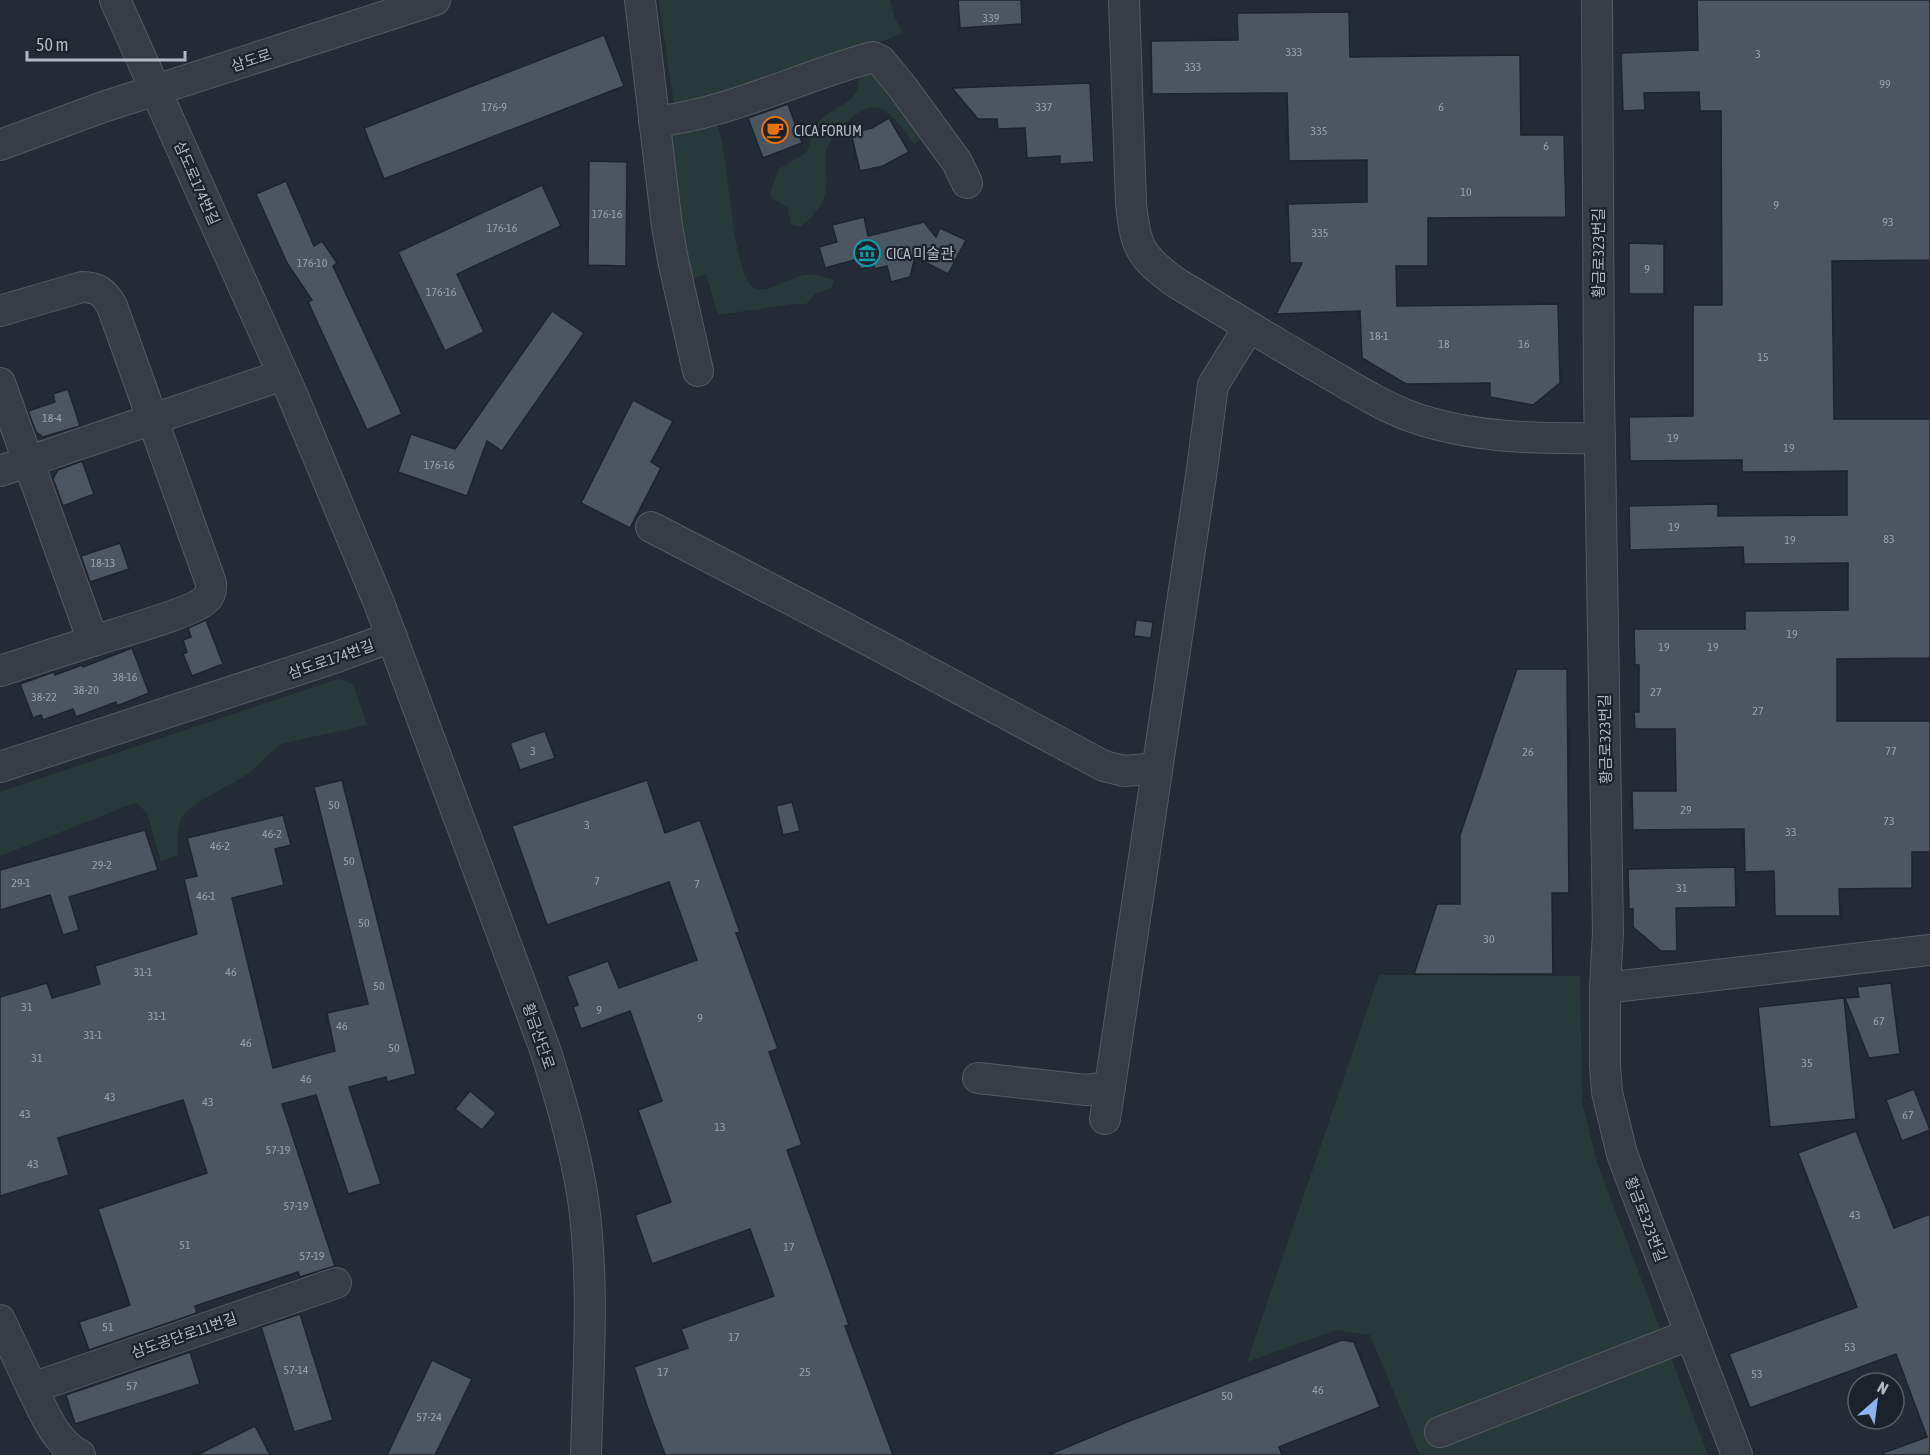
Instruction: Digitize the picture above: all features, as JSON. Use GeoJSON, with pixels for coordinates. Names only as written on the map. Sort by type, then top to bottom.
{"type":"FeatureCollection","features":[{"type":"Feature","properties":{"kind":"street","name":"삼도로174번길"},"geometry":{"type":"LineString","coordinates":[[0,767],[323,662],[392,637],[380,603],[283,375],[115,0]]}},
{"type":"Feature","properties":{"kind":"street","name":"삼도로"},"geometry":{"type":"LineString","coordinates":[[0,145],[154,90],[435,0]]}},
{"type":"Feature","properties":{"kind":"street"},"geometry":{"type":"LineString","coordinates":[[640,0],[673,260],[698,371]]}},
{"type":"Feature","properties":{"kind":"street"},"geometry":{"type":"LineString","coordinates":[[1124,0],[1131,203],[1136,242],[1158,270],[1249,327],[1367,395],[1412,417],[1498,436],[1600,438]]}},
{"type":"Feature","properties":{"kind":"street","name":"황금로323번길"},"geometry":{"type":"LineString","coordinates":[[1597,0],[1600,438],[1608,932],[1605,1065],[1611,1116],[1635,1189],[1737,1455]]}},
{"type":"Feature","properties":{"kind":"street"},"geometry":{"type":"LineString","coordinates":[[654,122],[713,111],[873,57],[881,61],[903,88],[957,162],[968,183]]}},
{"type":"Feature","properties":{"kind":"street"},"geometry":{"type":"LineString","coordinates":[[0,311],[82,287],[100,290],[112,306],[211,583],[211,592],[200,605],[0,671]]}},
{"type":"Feature","properties":{"kind":"street"},"geometry":{"type":"LineString","coordinates":[[1105,1119],[1211,395],[1219,375],[1249,327]]}},
{"type":"Feature","properties":{"kind":"street"},"geometry":{"type":"LineString","coordinates":[[0,471],[283,375]]}},
{"type":"Feature","properties":{"kind":"street"},"geometry":{"type":"LineString","coordinates":[[0,383],[93,641]]}},
{"type":"Feature","properties":{"kind":"street"},"geometry":{"type":"LineString","coordinates":[[651,527],[1104,766],[1124,771],[1157,768]]}},
{"type":"Feature","properties":{"kind":"street","name":"황금산단로"},"geometry":{"type":"LineString","coordinates":[[392,637],[493,906],[546,1052],[568,1121],[583,1199],[589,1264],[586,1455]]}},
{"type":"Feature","properties":{"kind":"street"},"geometry":{"type":"LineString","coordinates":[[1605,988],[1930,950]]}},
{"type":"Feature","properties":{"kind":"street"},"geometry":{"type":"LineString","coordinates":[[978,1078],[1086,1090],[1110,1087]]}},
{"type":"Feature","properties":{"kind":"street","name":"삼도공단로11번길"},"geometry":{"type":"LineString","coordinates":[[32,1388],[336,1283]]}},
{"type":"Feature","properties":{"kind":"street"},"geometry":{"type":"LineString","coordinates":[[0,1320],[32,1388],[58,1434],[63,1442],[80,1455]]}},
{"type":"Feature","properties":{"kind":"street"},"geometry":{"type":"LineString","coordinates":[[1440,1432],[1691,1334]]}},
{"type":"Feature","properties":{"kind":"green space"},"geometry":{"type":"Polygon","coordinates":[[[660,0],[890,0],[895,19],[903,33],[786,79],[674,104],[660,0]]]}},
{"type":"Feature","properties":{"kind":"green space"},"geometry":{"type":"Polygon","coordinates":[[[870,68],[925,133],[914,144],[887,112],[879,108],[861,111],[840,129],[829,144],[825,158],[826,191],[820,205],[812,217],[800,227],[791,225],[788,208],[773,199],[770,194],[779,169],[806,153],[812,133],[821,119],[851,98],[859,84],[858,73],[870,68]]]}},
{"type":"Feature","properties":{"kind":"green space"},"geometry":{"type":"Polygon","coordinates":[[[716,123],[725,159],[736,240],[741,264],[748,281],[756,289],[762,289],[774,287],[804,275],[832,279],[834,282],[831,288],[816,293],[806,304],[718,315],[706,274],[691,279],[682,235],[670,131],[716,123]]]}},
{"type":"Feature","properties":{"kind":"green space"},"geometry":{"type":"Polygon","coordinates":[[[338,679],[353,684],[367,725],[280,744],[248,774],[195,804],[186,812],[181,818],[178,830],[177,855],[161,861],[147,813],[137,803],[0,856],[0,792],[338,679]]]}},
{"type":"Feature","properties":{"kind":"green space"},"geometry":{"type":"Polygon","coordinates":[[[1379,975],[1580,976],[1582,1102],[1597,1163],[1708,1455],[1420,1455],[1370,1335],[1336,1330],[1247,1362],[1379,975]]]}},
{"type":"Feature","properties":{"kind":"building"},"geometry":{"type":"Polygon","coordinates":[[[958,0],[1021,0],[1022,24],[960,28],[958,0]]]}},
{"type":"Feature","properties":{"kind":"building"},"geometry":{"type":"Polygon","coordinates":[[[1697,0],[1930,0],[1930,260],[1832,261],[1834,419],[1930,419],[1930,658],[1837,659],[1837,721],[1930,721],[1930,852],[1912,852],[1912,888],[1839,889],[1840,916],[1775,916],[1774,871],[1745,872],[1744,829],[1633,830],[1632,791],[1676,791],[1675,729],[1635,729],[1634,712],[1639,712],[1639,665],[1635,665],[1634,629],[1745,629],[1745,611],[1848,610],[1848,563],[1744,564],[1743,547],[1630,550],[1629,506],[1718,504],[1718,516],[1847,515],[1847,471],[1742,472],[1742,460],[1630,461],[1629,417],[1693,416],[1693,305],[1722,305],[1721,111],[1700,111],[1699,92],[1644,93],[1645,110],[1623,111],[1621,53],[1698,50],[1697,0]]]}},
{"type":"Feature","properties":{"kind":"building"},"geometry":{"type":"Polygon","coordinates":[[[1349,12],[1350,57],[1520,55],[1521,135],[1564,135],[1566,217],[1428,218],[1428,266],[1396,266],[1397,306],[1558,304],[1560,383],[1533,405],[1490,397],[1490,383],[1406,384],[1362,358],[1360,311],[1276,314],[1302,263],[1290,263],[1288,204],[1367,202],[1367,160],[1289,161],[1287,93],[1152,94],[1151,41],[1238,40],[1237,13],[1349,12]]]}},
{"type":"Feature","properties":{"kind":"building"},"geometry":{"type":"Polygon","coordinates":[[[604,35],[624,86],[384,179],[364,128],[604,35]]]}},
{"type":"Feature","properties":{"kind":"building"},"geometry":{"type":"Polygon","coordinates":[[[1090,83],[1094,162],[1060,164],[1060,156],[1027,158],[1025,128],[998,129],[997,119],[978,119],[952,88],[1090,83]]]}},
{"type":"Feature","properties":{"kind":"building","name":"CICA FORUM"},"geometry":{"type":"Polygon","coordinates":[[[788,104],[802,143],[763,158],[748,118],[788,104]]]}},
{"type":"Feature","properties":{"kind":"building"},"geometry":{"type":"Polygon","coordinates":[[[889,118],[909,152],[883,166],[860,171],[851,133],[872,128],[889,118]]]}},
{"type":"Feature","properties":{"kind":"building"},"geometry":{"type":"Polygon","coordinates":[[[589,161],[627,162],[626,266],[588,265],[589,161]]]}},
{"type":"Feature","properties":{"kind":"building"},"geometry":{"type":"Polygon","coordinates":[[[286,181],[314,246],[322,241],[337,263],[333,266],[402,414],[367,430],[308,302],[312,300],[287,263],[256,194],[286,181]]]}},
{"type":"Feature","properties":{"kind":"building"},"geometry":{"type":"Polygon","coordinates":[[[542,185],[561,226],[457,274],[484,332],[445,351],[398,252],[542,185]]]}},
{"type":"Feature","properties":{"kind":"building","name":"CICA 미술관"},"geometry":{"type":"Polygon","coordinates":[[[864,217],[868,236],[924,222],[936,237],[940,228],[966,240],[948,274],[915,257],[910,277],[891,282],[887,266],[860,269],[858,259],[825,268],[819,247],[837,242],[832,225],[864,217]]]}},
{"type":"Feature","properties":{"kind":"building"},"geometry":{"type":"Polygon","coordinates":[[[1629,243],[1664,244],[1664,294],[1629,294],[1629,243]]]}},
{"type":"Feature","properties":{"kind":"building"},"geometry":{"type":"Polygon","coordinates":[[[552,311],[584,333],[502,451],[487,441],[467,496],[398,472],[411,434],[455,449],[552,311]]]}},
{"type":"Feature","properties":{"kind":"building"},"geometry":{"type":"Polygon","coordinates":[[[68,389],[80,426],[43,437],[36,432],[28,411],[55,402],[53,394],[68,389]]]}},
{"type":"Feature","properties":{"kind":"building"},"geometry":{"type":"Polygon","coordinates":[[[633,400],[673,421],[651,462],[661,468],[630,528],[581,503],[633,400]]]}},
{"type":"Feature","properties":{"kind":"building"},"geometry":{"type":"Polygon","coordinates":[[[82,461],[94,494],[63,506],[53,479],[58,470],[82,461]]]}},
{"type":"Feature","properties":{"kind":"building"},"geometry":{"type":"Polygon","coordinates":[[[120,543],[129,569],[90,582],[81,556],[120,543]]]}},
{"type":"Feature","properties":{"kind":"building"},"geometry":{"type":"Polygon","coordinates":[[[206,620],[223,664],[192,676],[183,654],[187,652],[183,640],[191,637],[188,628],[206,620]]]}},
{"type":"Feature","properties":{"kind":"building"},"geometry":{"type":"Polygon","coordinates":[[[1136,620],[1153,622],[1151,638],[1134,636],[1136,620]]]}},
{"type":"Feature","properties":{"kind":"building"},"geometry":{"type":"Polygon","coordinates":[[[132,648],[149,693],[117,706],[116,702],[76,717],[73,709],[43,720],[41,715],[33,718],[20,684],[54,672],[55,675],[82,665],[83,667],[132,648]]]}},
{"type":"Feature","properties":{"kind":"building"},"geometry":{"type":"Polygon","coordinates":[[[1517,669],[1567,669],[1569,893],[1552,893],[1553,974],[1414,974],[1437,904],[1460,904],[1460,835],[1517,669]]]}},
{"type":"Feature","properties":{"kind":"building"},"geometry":{"type":"Polygon","coordinates":[[[545,731],[555,758],[520,770],[510,743],[545,731]]]}},
{"type":"Feature","properties":{"kind":"building"},"geometry":{"type":"Polygon","coordinates":[[[342,780],[416,1074],[387,1082],[386,1077],[349,1087],[381,1184],[348,1194],[316,1095],[282,1104],[335,1266],[300,1277],[298,1272],[195,1306],[197,1313],[89,1350],[79,1322],[130,1305],[98,1209],[207,1173],[183,1100],[58,1138],[69,1175],[0,1196],[0,997],[47,983],[52,998],[100,984],[95,966],[197,934],[184,879],[197,876],[187,838],[283,815],[291,845],[275,849],[284,885],[232,898],[273,1068],[335,1051],[327,1013],[368,1004],[314,787],[342,780]]]}},
{"type":"Feature","properties":{"kind":"building"},"geometry":{"type":"Polygon","coordinates":[[[647,780],[665,833],[700,820],[740,932],[736,933],[778,1049],[769,1052],[802,1145],[787,1150],[849,1325],[845,1326],[893,1455],[665,1455],[648,1409],[634,1367],[688,1348],[681,1329],[774,1296],[750,1229],[652,1264],[635,1215],[671,1202],[638,1110],[662,1101],[630,1011],[581,1029],[573,1007],[578,1005],[567,976],[608,961],[619,988],[697,960],[669,882],[547,925],[512,826],[647,780]]]}},
{"type":"Feature","properties":{"kind":"building"},"geometry":{"type":"Polygon","coordinates":[[[792,802],[800,831],[783,835],[776,806],[792,802]]]}},
{"type":"Feature","properties":{"kind":"building"},"geometry":{"type":"Polygon","coordinates":[[[145,830],[158,870],[69,897],[79,930],[63,935],[50,895],[0,910],[0,870],[145,830]]]}},
{"type":"Feature","properties":{"kind":"building"},"geometry":{"type":"Polygon","coordinates":[[[1735,867],[1736,907],[1676,908],[1677,951],[1661,951],[1633,927],[1633,909],[1629,909],[1628,869],[1735,867]]]}},
{"type":"Feature","properties":{"kind":"building"},"geometry":{"type":"Polygon","coordinates":[[[1891,983],[1900,1054],[1869,1058],[1845,998],[1859,997],[1857,987],[1891,983]]]}},
{"type":"Feature","properties":{"kind":"building"},"geometry":{"type":"Polygon","coordinates":[[[1844,998],[1856,1119],[1770,1127],[1758,1007],[1844,998]]]}},
{"type":"Feature","properties":{"kind":"building"},"geometry":{"type":"Polygon","coordinates":[[[1914,1089],[1930,1130],[1902,1141],[1886,1100],[1914,1089]]]}},
{"type":"Feature","properties":{"kind":"building"},"geometry":{"type":"Polygon","coordinates":[[[470,1091],[496,1113],[482,1130],[455,1109],[470,1091]]]}},
{"type":"Feature","properties":{"kind":"building"},"geometry":{"type":"Polygon","coordinates":[[[1856,1131],[1894,1228],[1930,1214],[1930,1455],[1883,1455],[1883,1453],[1927,1437],[1906,1381],[1906,1371],[1902,1371],[1896,1354],[1750,1408],[1729,1354],[1857,1307],[1798,1153],[1856,1131]]]}},
{"type":"Feature","properties":{"kind":"building"},"geometry":{"type":"Polygon","coordinates":[[[300,1314],[333,1420],[294,1432],[261,1327],[300,1314]]]}},
{"type":"Feature","properties":{"kind":"building"},"geometry":{"type":"Polygon","coordinates":[[[1342,1340],[1354,1342],[1380,1407],[1279,1447],[1282,1455],[1048,1455],[1132,1420],[1342,1340]]]}},
{"type":"Feature","properties":{"kind":"building"},"geometry":{"type":"Polygon","coordinates":[[[190,1352],[200,1384],[75,1424],[66,1395],[190,1352]]]}},
{"type":"Feature","properties":{"kind":"building"},"geometry":{"type":"Polygon","coordinates":[[[432,1360],[472,1379],[435,1455],[387,1455],[432,1360]]]}},
{"type":"Feature","properties":{"kind":"building"},"geometry":{"type":"Polygon","coordinates":[[[255,1426],[270,1455],[197,1455],[255,1426]]]}},
{"type":"Feature","properties":{"kind":"place","name":"CICA FORUM"},"geometry":{"type":"Point","coordinates":[775,130]}},
{"type":"Feature","properties":{"kind":"place","name":"CICA 미술관"},"geometry":{"type":"Point","coordinates":[867,253]}}]}
